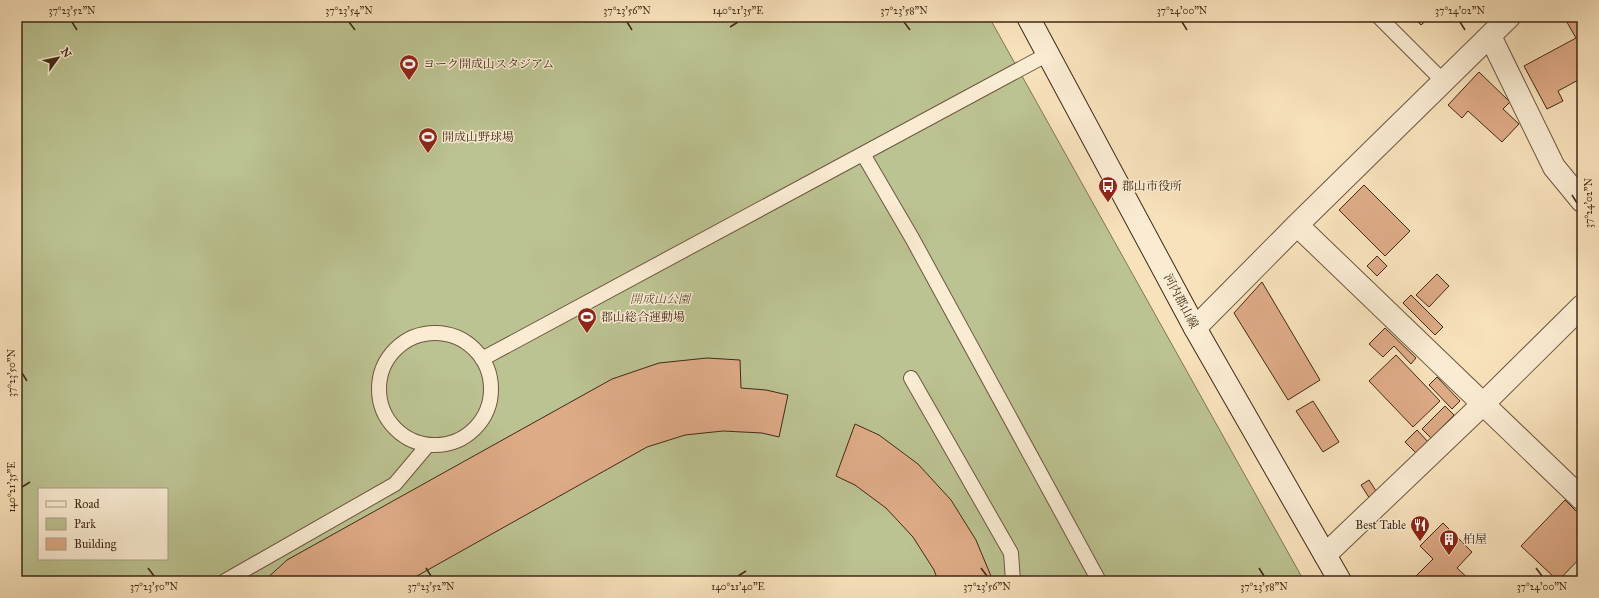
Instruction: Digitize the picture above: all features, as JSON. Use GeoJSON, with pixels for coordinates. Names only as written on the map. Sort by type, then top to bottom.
{"type":"FeatureCollection","features":[{"type":"Feature","properties":{"kind":"street","name":"河内郡山線"},"geometry":{"type":"LineString","coordinates":[[1028,17],[1196,328],[1340,581]]}},
{"type":"Feature","properties":{"kind":"street"},"geometry":{"type":"LineString","coordinates":[[1196,328],[1297,225],[1509,17]]}},
{"type":"Feature","properties":{"kind":"street"},"geometry":{"type":"LineString","coordinates":[[1490,36],[1554,167],[1582,201]]}},
{"type":"Feature","properties":{"kind":"street"},"geometry":{"type":"LineString","coordinates":[[1297,225],[1582,499]]}},
{"type":"Feature","properties":{"kind":"street"},"geometry":{"type":"LineString","coordinates":[[1325,555],[1483,404],[1582,306]]}},
{"type":"Feature","properties":{"kind":"lane"},"geometry":{"type":"LineString","coordinates":[[1379,17],[1443,81]]}},
{"type":"Feature","properties":{"kind":"lane"},"geometry":{"type":"LineString","coordinates":[[482,359],[1048,54]]}},
{"type":"Feature","properties":{"kind":"lane"},"geometry":{"type":"LineString","coordinates":[[863,154],[912,238],[1099,581]]}},
{"type":"Feature","properties":{"kind":"lane"},"geometry":{"type":"LineString","coordinates":[[427,333],[443,333],[458,338],[472,346],[482,359],[489,374],[491,390],[489,406],[482,420],[472,432],[457,441],[443,446],[427,446],[411,441],[398,432],[387,420],[380,405],[378,389],[380,373],[387,358],[398,346],[411,338],[427,333]]}},
{"type":"Feature","properties":{"kind":"lane"},"geometry":{"type":"LineString","coordinates":[[912,378],[1011,553],[1014,581]]}},
{"type":"Feature","properties":{"kind":"lane"},"geometry":{"type":"LineString","coordinates":[[225,581],[395,484],[427,446]]}},
{"type":"Feature","properties":{"kind":"green space","name":"開成山公園"},"geometry":{"type":"Polygon","coordinates":[[[17,17],[989,17],[1304,581],[17,581],[17,17]]]}},
{"type":"Feature","properties":{"kind":"building"},"geometry":{"type":"Polygon","coordinates":[[[1413,17],[1430,17],[1421,25],[1413,17]]]}},
{"type":"Feature","properties":{"kind":"building"},"geometry":{"type":"Polygon","coordinates":[[[1564,17],[1582,17],[1582,78],[1558,91],[1563,101],[1547,109],[1524,66],[1576,38],[1564,17]]]}},
{"type":"Feature","properties":{"kind":"building"},"geometry":{"type":"Polygon","coordinates":[[[1479,72],[1510,102],[1503,109],[1519,124],[1502,142],[1468,111],[1462,118],[1448,105],[1479,72]]]}},
{"type":"Feature","properties":{"kind":"building"},"geometry":{"type":"Polygon","coordinates":[[[1364,185],[1410,231],[1385,256],[1339,210],[1364,185]]]}},
{"type":"Feature","properties":{"kind":"building"},"geometry":{"type":"Polygon","coordinates":[[[1377,256],[1387,266],[1377,276],[1367,266],[1377,256]]]}},
{"type":"Feature","properties":{"kind":"building"},"geometry":{"type":"Polygon","coordinates":[[[1437,274],[1449,286],[1429,307],[1416,295],[1437,274]]]}},
{"type":"Feature","properties":{"kind":"building"},"geometry":{"type":"Polygon","coordinates":[[[1262,282],[1320,380],[1288,400],[1234,313],[1262,282]]]}},
{"type":"Feature","properties":{"kind":"building"},"geometry":{"type":"Polygon","coordinates":[[[1411,295],[1443,327],[1435,335],[1403,303],[1411,295]]]}},
{"type":"Feature","properties":{"kind":"building"},"geometry":{"type":"Polygon","coordinates":[[[1385,328],[1416,358],[1411,364],[1394,346],[1383,357],[1369,344],[1385,328]]]}},
{"type":"Feature","properties":{"kind":"building"},"geometry":{"type":"Polygon","coordinates":[[[1396,355],[1440,401],[1413,427],[1369,381],[1396,355]]]}},
{"type":"Feature","properties":{"kind":"building"},"geometry":{"type":"Polygon","coordinates":[[[707,358],[740,360],[741,388],[766,390],[788,395],[779,437],[762,433],[723,431],[685,435],[647,447],[408,581],[264,581],[287,560],[612,379],[659,363],[707,358]]]}},
{"type":"Feature","properties":{"kind":"building"},"geometry":{"type":"Polygon","coordinates":[[[1437,377],[1460,401],[1452,409],[1429,385],[1437,377]]]}},
{"type":"Feature","properties":{"kind":"building"},"geometry":{"type":"Polygon","coordinates":[[[1313,401],[1339,442],[1323,452],[1296,411],[1313,401]]]}},
{"type":"Feature","properties":{"kind":"building"},"geometry":{"type":"Polygon","coordinates":[[[1445,406],[1454,415],[1431,438],[1422,429],[1445,406]]]}},
{"type":"Feature","properties":{"kind":"building"},"geometry":{"type":"Polygon","coordinates":[[[855,424],[879,435],[918,464],[951,500],[976,540],[993,581],[938,581],[934,570],[913,537],[886,508],[855,485],[836,476],[855,424]]]}},
{"type":"Feature","properties":{"kind":"building"},"geometry":{"type":"Polygon","coordinates":[[[1417,430],[1429,443],[1417,454],[1405,442],[1417,430]]]}},
{"type":"Feature","properties":{"kind":"building"},"geometry":{"type":"Polygon","coordinates":[[[1369,480],[1378,494],[1370,499],[1361,485],[1369,480]]]}},
{"type":"Feature","properties":{"kind":"building"},"geometry":{"type":"Polygon","coordinates":[[[1565,500],[1582,517],[1582,556],[1558,581],[1521,546],[1565,500]]]}},
{"type":"Feature","properties":{"kind":"building","name":"柏屋"},"geometry":{"type":"Polygon","coordinates":[[[1443,523],[1472,552],[1457,568],[1471,581],[1415,581],[1413,579],[1433,559],[1420,546],[1443,523]]]}},
{"type":"Feature","properties":{"kind":"place","name":"ヨーク開成山スタジアム"},"geometry":{"type":"Point","coordinates":[409,81]}},
{"type":"Feature","properties":{"kind":"place","name":"開成山野球場"},"geometry":{"type":"Point","coordinates":[428,154]}},
{"type":"Feature","properties":{"kind":"place","name":"郡山市役所"},"geometry":{"type":"Point","coordinates":[1108,203]}},
{"type":"Feature","properties":{"kind":"place","name":"郡山総合運動場"},"geometry":{"type":"Point","coordinates":[587,334]}},
{"type":"Feature","properties":{"kind":"place","name":"Best Table"},"geometry":{"type":"Point","coordinates":[1420,542]}},
{"type":"Feature","properties":{"kind":"place","name":"柏屋"},"geometry":{"type":"Point","coordinates":[1449,556]}}]}
